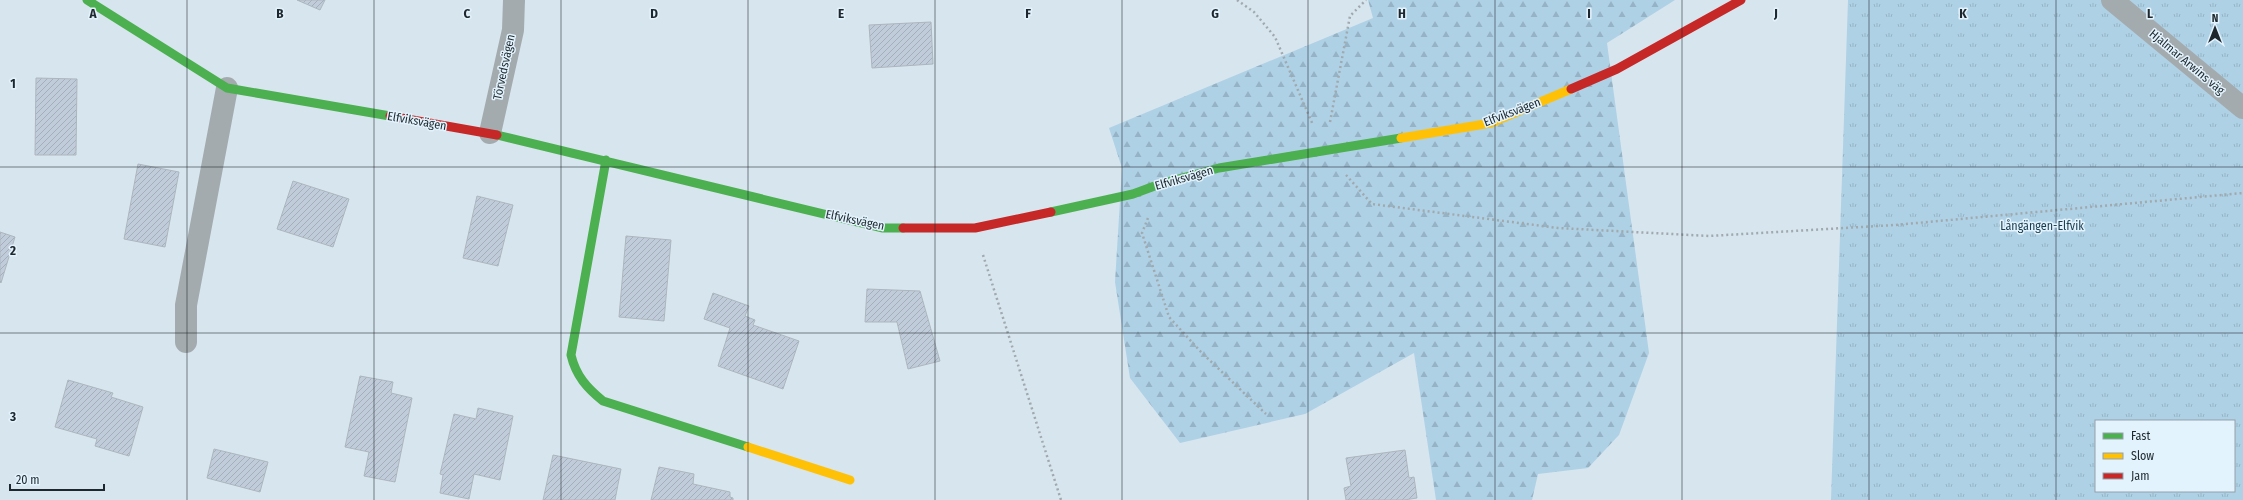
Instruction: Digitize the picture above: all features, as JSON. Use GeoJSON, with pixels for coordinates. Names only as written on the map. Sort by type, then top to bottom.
{"type":"FeatureCollection","features":[{"type":"Feature","properties":{"kind":"street","name":"Elfviksvägen"},"geometry":{"type":"LineString","coordinates":[[87,0],[227,88],[490,133],[882,228],[975,228],[1133,194],[1160,184],[1219,168],[1324,152],[1491,123],[1617,69],[1741,0]]}},
{"type":"Feature","properties":{"kind":"street","name":"Törvedsvägen"},"geometry":{"type":"LineString","coordinates":[[490,133],[513,30],[514,0]]}},
{"type":"Feature","properties":{"kind":"street","name":"Hjalmar Arwins väg"},"geometry":{"type":"LineString","coordinates":[[2112,0],[2243,108]]}},
{"type":"Feature","properties":{"kind":"street"},"geometry":{"type":"LineString","coordinates":[[186,342],[186,305],[227,88]]}},
{"type":"Feature","properties":{"kind":"street"},"geometry":{"type":"LineString","coordinates":[[606,160],[571,355],[574,370],[586,388],[603,401],[850,480]]}},
{"type":"Feature","properties":{"kind":"path"},"geometry":{"type":"LineString","coordinates":[[1237,0],[1254,12],[1275,37],[1324,152],[1372,204],[1558,228],[1709,236],[1895,225],[2243,193]]}},
{"type":"Feature","properties":{"kind":"path"},"geometry":{"type":"LineString","coordinates":[[1324,152],[1350,16],[1366,0]]}},
{"type":"Feature","properties":{"kind":"path"},"geometry":{"type":"LineString","coordinates":[[1160,184],[1142,233],[1169,317],[1201,352],[1266,414]]}},
{"type":"Feature","properties":{"kind":"path"},"geometry":{"type":"LineString","coordinates":[[975,228],[1061,500]]}},
{"type":"Feature","properties":{"kind":"green space"},"geometry":{"type":"Polygon","coordinates":[[[1368,0],[1675,0],[1607,43],[1649,353],[1619,435],[1588,468],[1538,474],[1532,500],[1436,500],[1414,353],[1305,414],[1180,443],[1130,378],[1115,282],[1122,168],[1109,128],[1373,18],[1368,0]]]}},
{"type":"Feature","properties":{"kind":"green space","name":"Långängen-Elfvik"},"geometry":{"type":"Polygon","coordinates":[[[1848,0],[2243,0],[2243,500],[1831,500],[1848,0]]]}},
{"type":"Feature","properties":{"kind":"building"},"geometry":{"type":"Polygon","coordinates":[[[297,0],[325,0],[320,10],[297,0]]]}},
{"type":"Feature","properties":{"kind":"building"},"geometry":{"type":"Polygon","coordinates":[[[931,22],[933,64],[872,68],[869,25],[931,22]]]}},
{"type":"Feature","properties":{"kind":"building"},"geometry":{"type":"Polygon","coordinates":[[[36,78],[77,79],[76,155],[35,155],[36,78]]]}},
{"type":"Feature","properties":{"kind":"building"},"geometry":{"type":"Polygon","coordinates":[[[138,164],[179,172],[165,247],[124,239],[138,164]]]}},
{"type":"Feature","properties":{"kind":"building"},"geometry":{"type":"Polygon","coordinates":[[[293,181],[349,199],[333,247],[277,229],[293,181]]]}},
{"type":"Feature","properties":{"kind":"building"},"geometry":{"type":"Polygon","coordinates":[[[477,196],[513,205],[498,266],[463,258],[477,196]]]}},
{"type":"Feature","properties":{"kind":"building"},"geometry":{"type":"Polygon","coordinates":[[[0,232],[15,237],[1,283],[0,282],[0,232]]]}},
{"type":"Feature","properties":{"kind":"building"},"geometry":{"type":"Polygon","coordinates":[[[626,236],[671,240],[664,321],[619,317],[626,236]]]}},
{"type":"Feature","properties":{"kind":"building"},"geometry":{"type":"Polygon","coordinates":[[[867,289],[920,291],[940,361],[908,369],[897,322],[865,322],[867,289]]]}},
{"type":"Feature","properties":{"kind":"building"},"geometry":{"type":"Polygon","coordinates":[[[713,293],[749,306],[745,316],[755,320],[753,325],[799,341],[783,389],[718,366],[730,328],[704,319],[713,293]]]}},
{"type":"Feature","properties":{"kind":"building"},"geometry":{"type":"Polygon","coordinates":[[[360,376],[393,382],[391,393],[412,398],[395,482],[364,476],[369,452],[345,447],[360,376]]]}},
{"type":"Feature","properties":{"kind":"building"},"geometry":{"type":"Polygon","coordinates":[[[68,380],[113,393],[111,397],[143,407],[129,456],[95,446],[97,439],[55,427],[68,380]]]}},
{"type":"Feature","properties":{"kind":"building"},"geometry":{"type":"Polygon","coordinates":[[[478,408],[513,416],[500,480],[474,474],[469,499],[440,493],[443,475],[440,474],[454,414],[476,419],[478,408]]]}},
{"type":"Feature","properties":{"kind":"building"},"geometry":{"type":"Polygon","coordinates":[[[214,449],[268,462],[260,492],[207,478],[214,449]]]}},
{"type":"Feature","properties":{"kind":"building"},"geometry":{"type":"Polygon","coordinates":[[[1405,450],[1409,478],[1414,477],[1417,498],[1404,500],[1346,500],[1344,488],[1351,486],[1346,458],[1405,450]]]}},
{"type":"Feature","properties":{"kind":"building"},"geometry":{"type":"Polygon","coordinates":[[[553,455],[621,469],[615,500],[543,500],[553,455]]]}},
{"type":"Feature","properties":{"kind":"building"},"geometry":{"type":"Polygon","coordinates":[[[659,467],[694,474],[693,484],[730,492],[730,497],[733,498],[733,500],[651,500],[659,467]]]}},
{"type":"Feature","properties":{"kind":"traffic: fast"},"geometry":{"type":"LineString","coordinates":[[87,0],[227,88],[390,116]]}},
{"type":"Feature","properties":{"kind":"traffic: fast"},"geometry":{"type":"LineString","coordinates":[[497,135],[882,228],[903,228]]}},
{"type":"Feature","properties":{"kind":"traffic: fast"},"geometry":{"type":"LineString","coordinates":[[1051,212],[1133,194],[1160,184],[1219,168],[1401,138]]}},
{"type":"Feature","properties":{"kind":"traffic: fast"},"geometry":{"type":"LineString","coordinates":[[606,160],[571,355],[576,369],[587,386],[603,401],[748,447]]}},
{"type":"Feature","properties":{"kind":"traffic: slow"},"geometry":{"type":"LineString","coordinates":[[1401,138],[1491,123],[1571,89]]}},
{"type":"Feature","properties":{"kind":"traffic: slow"},"geometry":{"type":"LineString","coordinates":[[748,447],[850,480]]}},
{"type":"Feature","properties":{"kind":"traffic: jam"},"geometry":{"type":"LineString","coordinates":[[1571,89],[1617,69],[1741,0]]}},
{"type":"Feature","properties":{"kind":"traffic: jam"},"geometry":{"type":"LineString","coordinates":[[390,116],[497,135]]}},
{"type":"Feature","properties":{"kind":"traffic: jam"},"geometry":{"type":"LineString","coordinates":[[903,228],[975,228],[1051,212]]}}]}
